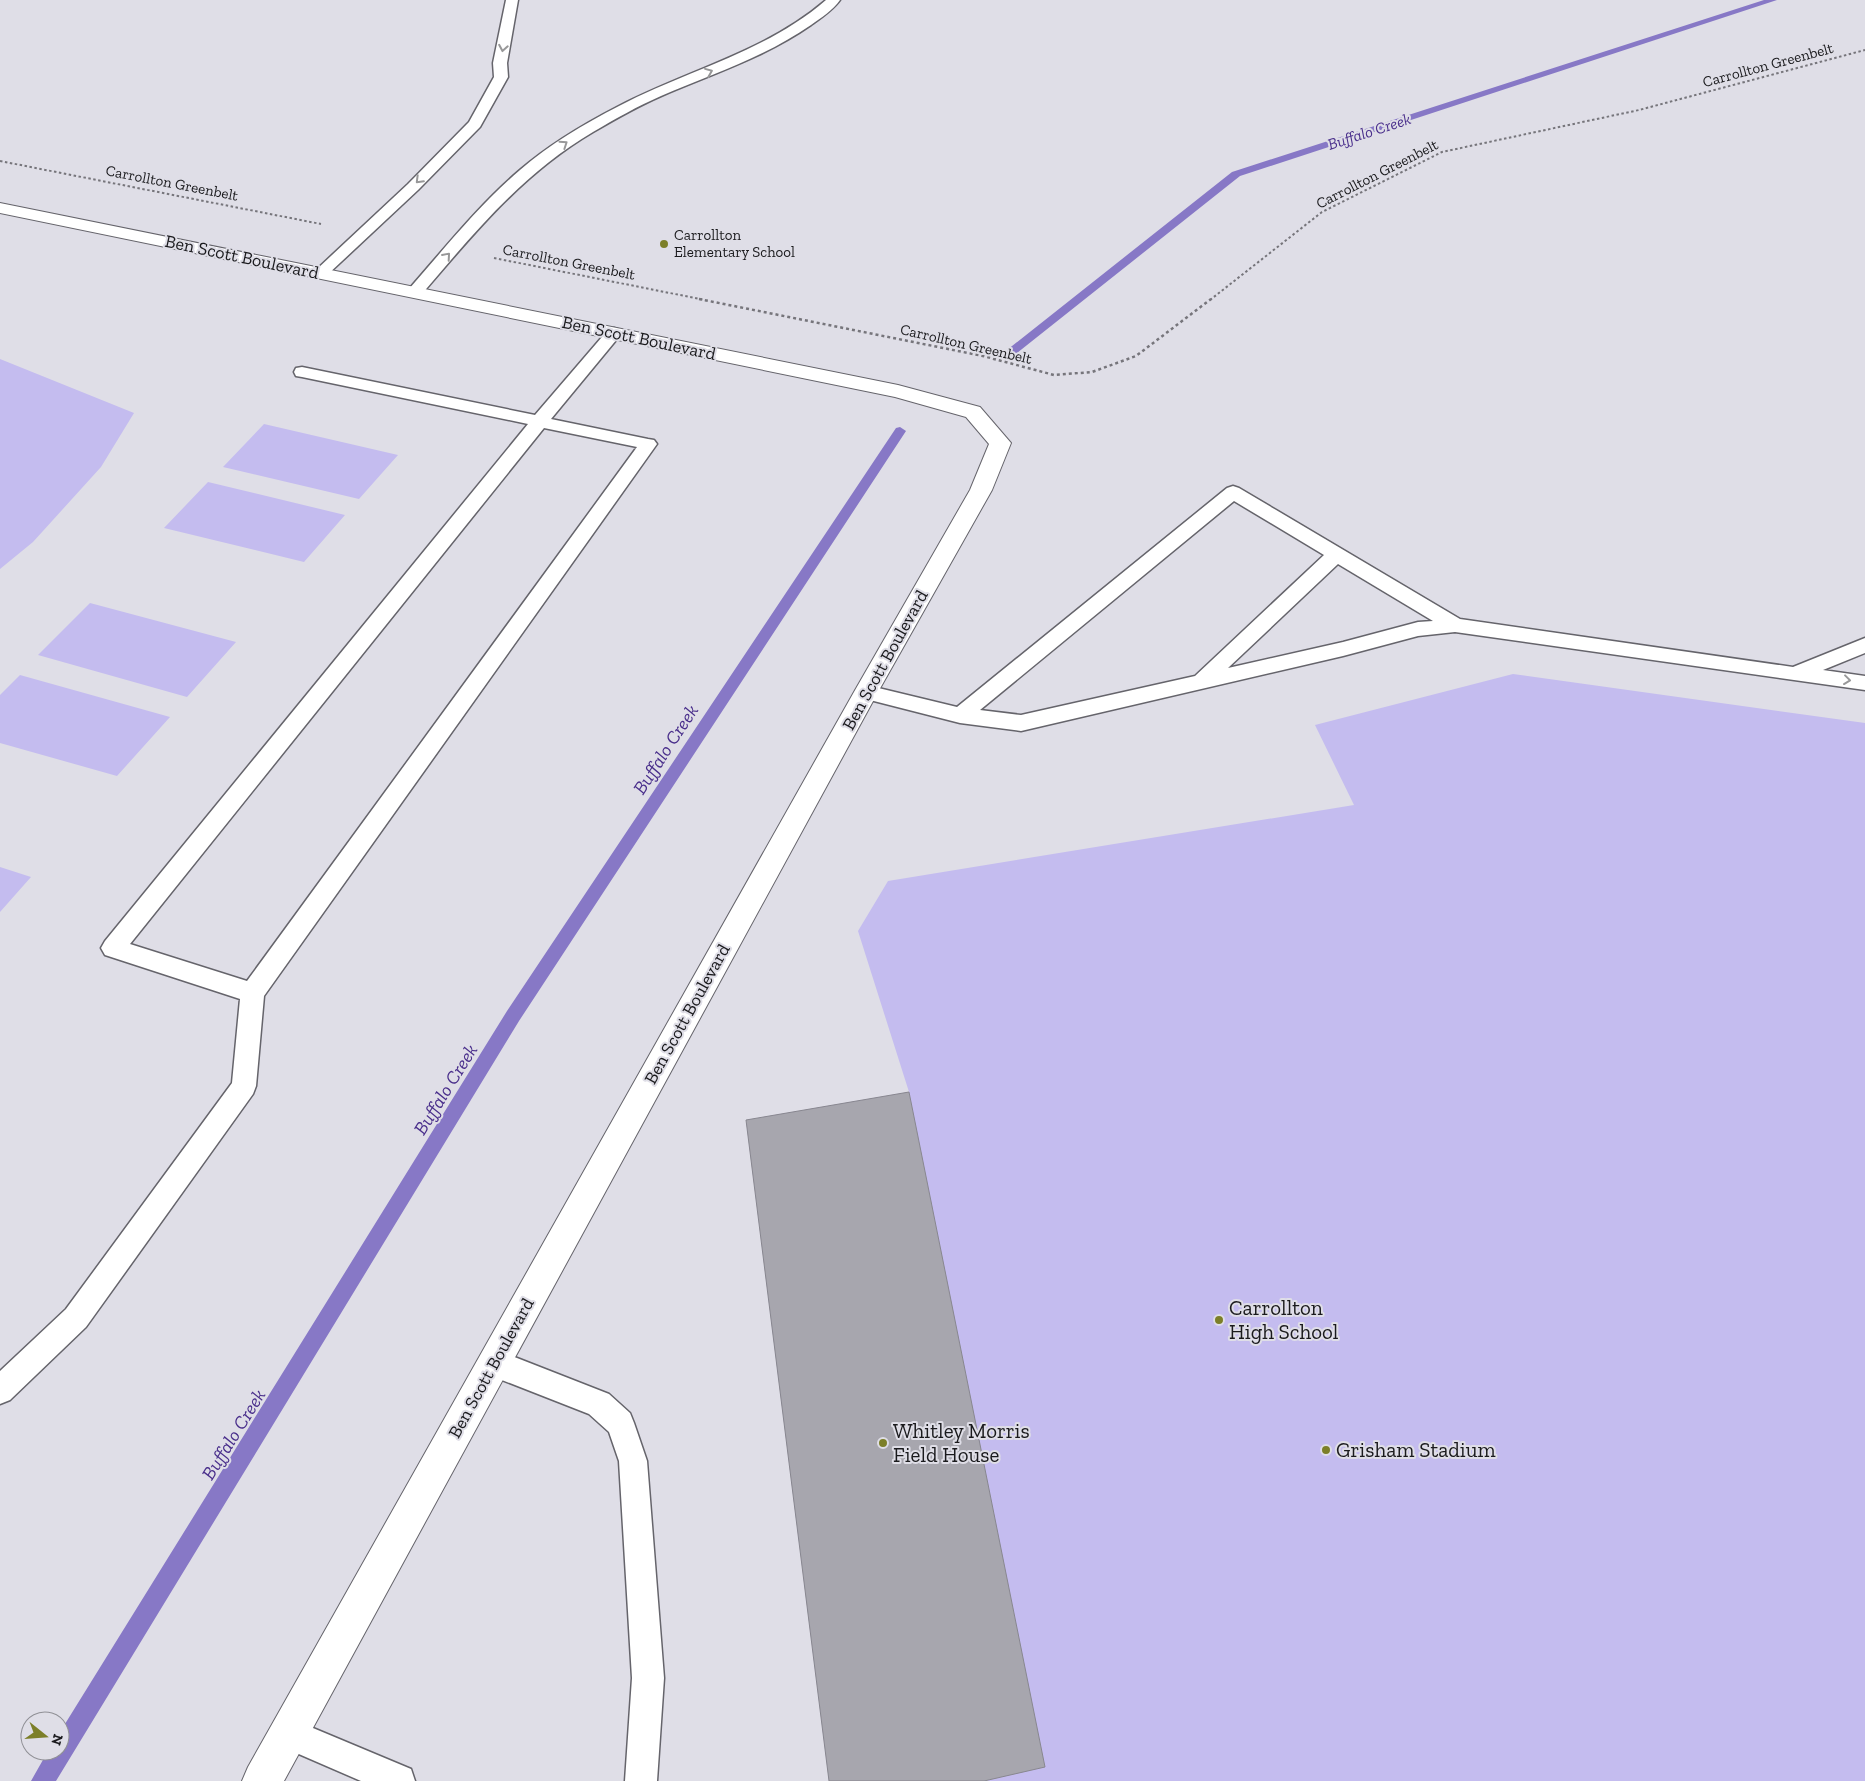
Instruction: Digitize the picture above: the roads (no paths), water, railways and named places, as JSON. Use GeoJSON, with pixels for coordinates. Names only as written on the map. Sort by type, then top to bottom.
{"type":"FeatureCollection","features":[{"type":"Feature","properties":{"kind":"street","name":"Ben Scott Boulevard"},"geometry":{"type":"LineString","coordinates":[[0,208],[898,391],[973,412],[1000,443],[981,490],[866,692],[262,1781]]}},
{"type":"Feature","properties":{"kind":"lane"},"geometry":{"type":"LineString","coordinates":[[321,273],[413,187],[475,124],[501,76],[500,63],[512,0]]}},
{"type":"Feature","properties":{"kind":"lane"},"geometry":{"type":"LineString","coordinates":[[415,292],[494,201],[520,175],[567,141],[653,95],[736,61],[783,38],[808,23],[834,0]]}},
{"type":"Feature","properties":{"kind":"lane"},"geometry":{"type":"LineString","coordinates":[[252,994],[113,948],[539,422],[614,333]]}},
{"type":"Feature","properties":{"kind":"lane"},"geometry":{"type":"LineString","coordinates":[[0,1390],[76,1318],[244,1086],[252,994],[648,444],[302,372]]}},
{"type":"Feature","properties":{"kind":"lane"},"geometry":{"type":"LineString","coordinates":[[960,714],[1233,492],[1455,625]]}},
{"type":"Feature","properties":{"kind":"lane"},"geometry":{"type":"LineString","coordinates":[[1202,681],[1337,554]]}},
{"type":"Feature","properties":{"kind":"lane"},"geometry":{"type":"LineString","coordinates":[[866,692],[960,714],[1021,723],[1343,649],[1418,629],[1455,625],[1865,683]]}},
{"type":"Feature","properties":{"kind":"lane"},"geometry":{"type":"LineString","coordinates":[[1794,674],[1865,645]]}},
{"type":"Feature","properties":{"kind":"lane"},"geometry":{"type":"LineString","coordinates":[[494,1363],[599,1404],[620,1423],[633,1461],[648,1678],[642,1781]]}},
{"type":"Feature","properties":{"kind":"lane"},"geometry":{"type":"LineString","coordinates":[[288,1734],[399,1781]]}},
{"type":"Feature","properties":{"kind":"waterway","name":"Buffalo Creek"},"geometry":{"type":"LineString","coordinates":[[1013,350],[1236,174],[1773,0]]}},
{"type":"Feature","properties":{"kind":"waterway","name":"Buffalo Creek"},"geometry":{"type":"LineString","coordinates":[[43,1781],[513,1016],[900,431]]}},
{"type":"Feature","properties":{"kind":"place","name":"Carrollton Elementary School"},"geometry":{"type":"Point","coordinates":[664,244]}},
{"type":"Feature","properties":{"kind":"place","name":"Carrollton High School"},"geometry":{"type":"Point","coordinates":[1219,1320]}},
{"type":"Feature","properties":{"kind":"place","name":"Whitley Morris Field House"},"geometry":{"type":"Point","coordinates":[883,1443]}},
{"type":"Feature","properties":{"kind":"place","name":"Grisham Stadium"},"geometry":{"type":"Point","coordinates":[1326,1450]}}]}
